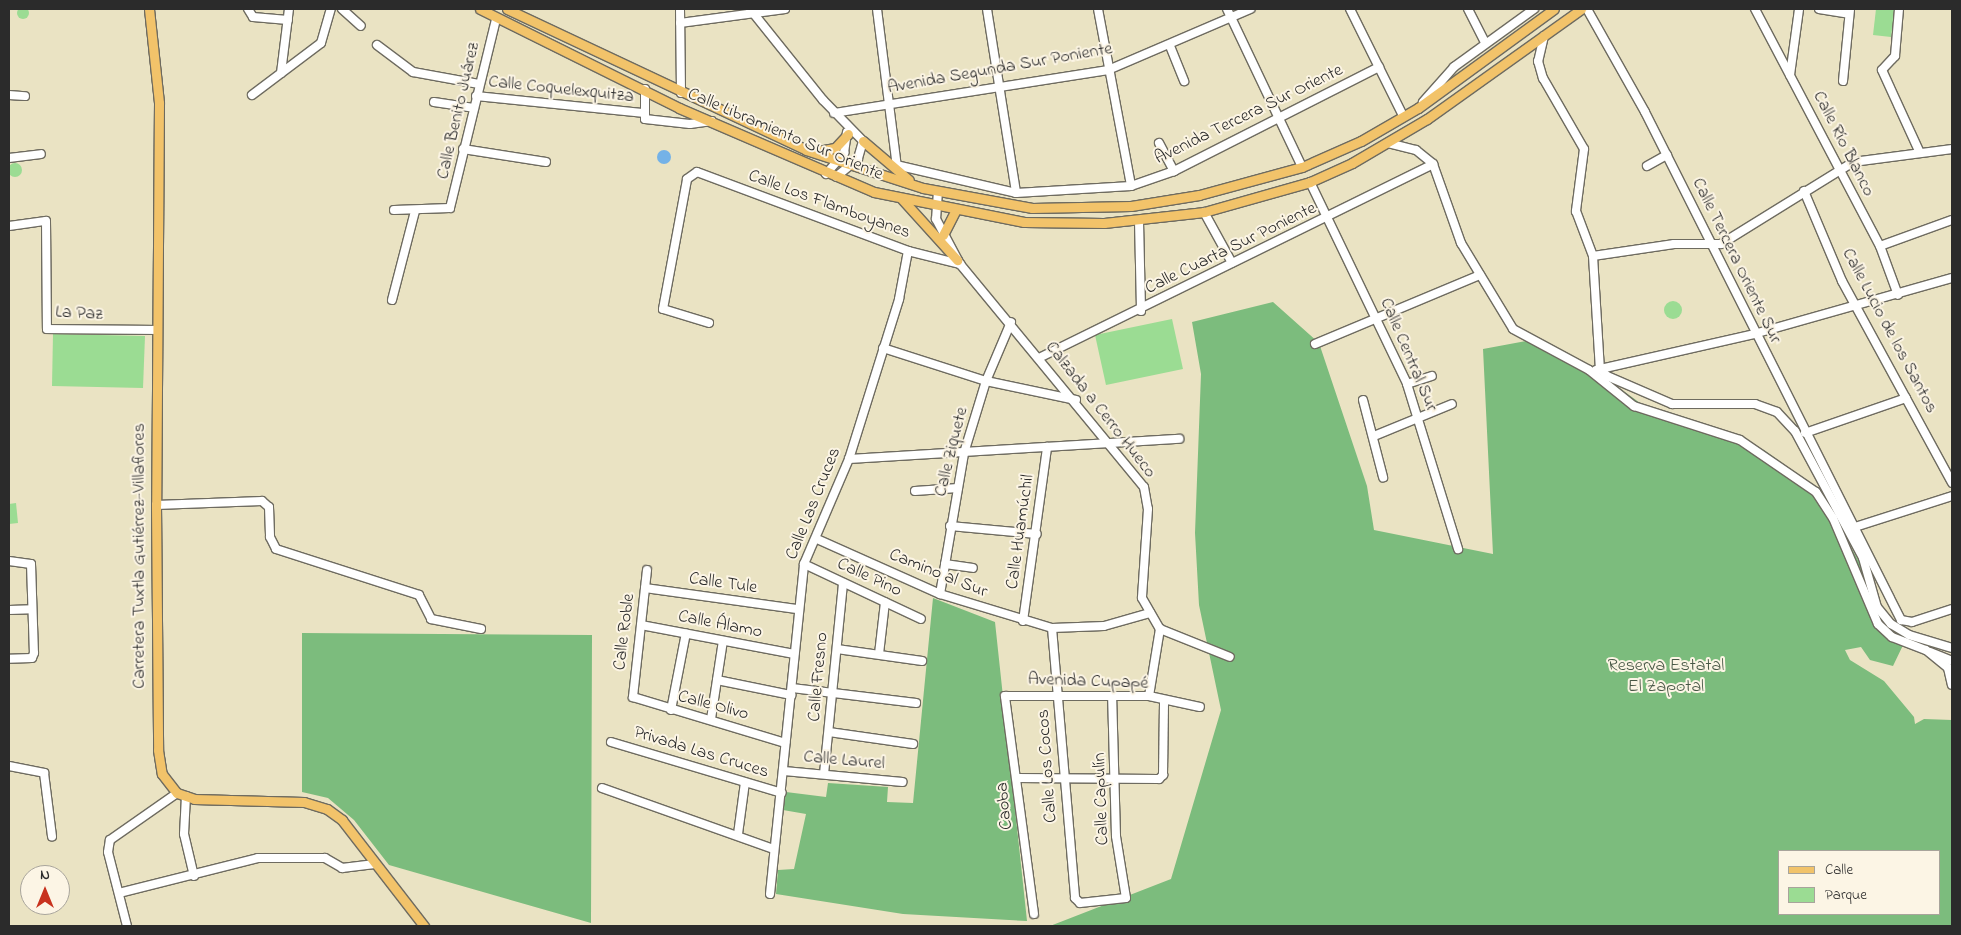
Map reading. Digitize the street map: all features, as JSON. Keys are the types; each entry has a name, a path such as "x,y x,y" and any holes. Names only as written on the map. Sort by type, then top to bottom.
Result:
{"main road":[{"name":"Carretera Tuxtla Gutiérrez-Villaflores","path":"149,9 159,103 156,330 158,750 162,774 182,795"},
{"name":"Calle Libramiento Sur Oriente","path":"480,9 496,20 826,174 936,207 1024,222 1139,221 1204,212 1310,182 1388,143 1582,9"},
{"name":"Calle Libramiento Sur Oriente","path":"508,9 681,93 806,150 922,188 1032,208 1131,206 1208,193 1302,167 1418,108 1554,9"},
{"path":"806,150 835,148 847,130"},
{"path":"863,141 922,188"},
{"path":"901,198 958,262"},
{"path":"943,235 955,211"},
{"path":"182,795 316,804 342,820 424,926"}],"street":[{"path":"281,73 289,9"},
{"path":"252,94 321,43 331,9"},
{"path":"342,9 361,26"},
{"path":"680,9 681,93"},
{"path":"680,23 753,11 785,9"},
{"path":"876,9 897,169"},
{"path":"987,9 1001,88 1016,193"},
{"path":"1098,9 1131,186"},
{"path":"1227,9 1281,118 1302,167"},
{"name":"Avenida Segunda Sur Poniente","path":"834,113 1108,70 1170,46 1250,9"},
{"path":"1350,9 1403,116"},
{"path":"1468,9 1485,43"},
{"path":"1418,108 1454,67 1534,9"},
{"name":"Calle Tercera Oriente Sur","path":"1587,9 1667,155 1711,242 1754,334 1855,527 1901,620 1907,622 1952,608"},
{"name":"Calle Río Blanco","path":"1755,9 1880,246 1898,295"},
{"path":"1790,75 1799,9"},
{"path":"1818,9 1850,12 1842,81"},
{"path":"1899,9 1895,56 1883,74 1920,153"},
{"path":"753,11 847,130 863,141 852,165 836,177"},
{"path":"249,12 288,20"},
{"name":"Calle Benito Juárez","path":"415,211 450,208 496,20"},
{"path":"1544,36 1538,54 1543,78 1584,149 1576,211 1593,256 1600,369"},
{"path":"377,45 413,72 479,84"},
{"path":"1170,46 1184,81"},
{"name":"Avenida Tercera Sur Oriente","path":"897,169 1016,193 1131,186 1174,170 1281,118 1379,67"},
{"path":"642,113 645,90"},
{"path":"9,95 25,96"},
{"name":"Calle Coquelexquitza","path":"476,96 642,113 645,119 656,121 712,121"},
{"path":"434,102 474,108"},
{"path":"826,174 839,160 847,146 847,130"},
{"path":"1388,143 1416,150 1433,164 1462,243 1480,275 1520,334 1589,370 1634,406 1740,440 1767,455 1816,492 1833,518 1878,624 1892,637 1952,661"},
{"path":"1159,144 1174,170"},
{"path":"463,149 546,162"},
{"path":"1593,256 1711,242 1728,242 1839,168 1853,162 1952,149"},
{"path":"9,158 41,154"},
{"path":"1647,166 1667,155"},
{"name":"Calle Cuarta Sur Poniente","path":"1041,357 1141,311 1232,263 1328,218 1433,164"},
{"name":"Calle Los Flamboyanes","path":"709,323 664,312 690,174 697,172 908,251 958,262"},
{"name":"Calle Central Sur","path":"1310,182 1376,315 1407,384 1458,548"},
{"name":"Calzada a Cerro Hueco","path":"938,191 936,207 943,235 958,262 1041,357 1144,487 1148,509 1142,598 1160,629"},
{"name":"Calle Lucio de los Santos","path":"1804,191 1856,305 1952,483"},
{"path":"392,300 415,211 394,210"},
{"path":"1204,212 1232,263"},
{"path":"1880,246 1952,220"},
{"name":"La Paz","path":"9,226 46,221 47,329 156,330"},
{"path":"1139,221 1141,311"},
{"name":"Calle Las Cruces","path":"770,894 773,849 782,793 797,609 804,564 849,459 883,348 908,251"},
{"path":"1315,344 1376,315 1480,275"},
{"path":"1589,370 1754,334 1898,295 1952,278"},
{"name":"Calle Ziquete","path":"940,594 950,526 964,453 986,381 1011,322"},
{"path":"883,348 986,381 1076,400"},
{"path":"1600,369 1672,404 1755,404 1777,412 1795,431 1863,558 1877,607 1891,624 1910,635 1952,648"},
{"path":"1407,384 1432,376"},
{"path":"1805,433 1906,398"},
{"path":"1362,400 1374,436 1383,477"},
{"path":"1374,436 1418,415 1452,404"},
{"path":"849,459 1179,439"},
{"name":"Calle Huamúchil","path":"1023,622 1037,534 1047,447"},
{"path":"916,491 958,488"},
{"path":"1855,527 1952,496"},
{"path":"156,505 262,501 268,507 270,537 276,549 419,594 431,619 481,629"},
{"path":"950,526 1037,534"},
{"name":"Camino al Sur","path":"816,539 940,594 1023,622 1052,628 1104,626 1150,613"},
{"path":"9,561 30,562 34,656 9,659"},
{"name":"Calle Pino","path":"804,564 921,619"},
{"path":"944,564 973,568"},
{"name":"Calle Roble","path":"633,697 647,570"},
{"name":"Calle Fresno","path":"824,774 843,583"},
{"name":"Calle Tule","path":"645,588 797,609"},
{"path":"879,654 885,602"},
{"path":"9,610 32,609"},
{"name":"Calle Álamo","path":"641,625 794,654"},
{"name":"Calle Los Cocos","path":"1052,628 1064,778 1078,902 1125,901"},
{"path":"1149,696 1160,629 1230,657"},
{"path":"670,710 686,633"},
{"path":"711,719 723,641"},
{"path":"837,649 922,661"},
{"path":"1926,650 1948,668 1952,684"},
{"path":"717,680 791,692 833,693 916,702"},
{"name":"Avenida Cupapé","path":"1005,696 1058,694 1149,696 1164,702 1200,707"},
{"name":"Caoba","path":"1005,696 1034,914"},
{"name":"Calle Capulín","path":"1112,696 1117,779 1116,836 1125,901"},
{"name":"Calle Olivo","path":"633,697 670,710 711,719 785,742"},
{"path":"1017,778 1117,779 1162,776 1164,702"},
{"path":"829,732 913,744"},
{"name":"Privada Las Cruces","path":"611,742 782,793"},
{"path":"9,766 44,773 52,836"},
{"name":"Calle Laurel","path":"784,771 902,782"},
{"path":"738,834 744,782"},
{"path":"602,788 738,834 773,849"},
{"path":"127,926 108,852 110,840 182,795 184,834 194,876"},
{"path":"119,893 194,876 258,858 325,858 342,868 376,864"}],"green space":[{"path":"21,7 25,7 29,13 25,19 21,19 17,15 17,11"},
{"path":"1876,9 1895,9 1891,37 1873,35"},
{"path":"15,163 20,165 22,170 20,175 15,177 10,175 8,170 10,165"},
{"path":"1673,301 1679,304 1682,310 1679,316 1673,319 1667,316 1664,310 1667,304"},
{"name":"Reserva Estatal El Zapotal","path":"1273,302 1319,343 1367,486 1374,530 1493,554 1483,349 1536,339 1593,369 1647,408 1764,450 1821,491 1865,573 1871,599 1905,641 1893,666 1870,660 1861,647 1845,650 1850,660 1884,681 1914,717 1915,724 1924,719 1952,720 1952,926 1050,926 1171,879 1221,710 1199,605 1195,533 1201,374 1192,322"},
{"path":"1172,319 1183,369 1106,385 1095,335"},
{"path":"53,334 145,336 143,388 52,386"},
{"path":"16,503 18,523 9,524 9,504"},
{"path":"933,598 995,622 1027,921 903,914 776,894 778,870 794,869 806,814 783,810 786,792 826,797 828,783 888,787 887,802 913,803"},
{"path":"302,633 592,635 591,923 389,865 354,820 328,798 302,792"}],"water":[{"path":"664,150 669,152 671,157 669,162 664,164 659,162 657,157 659,152"}]}
